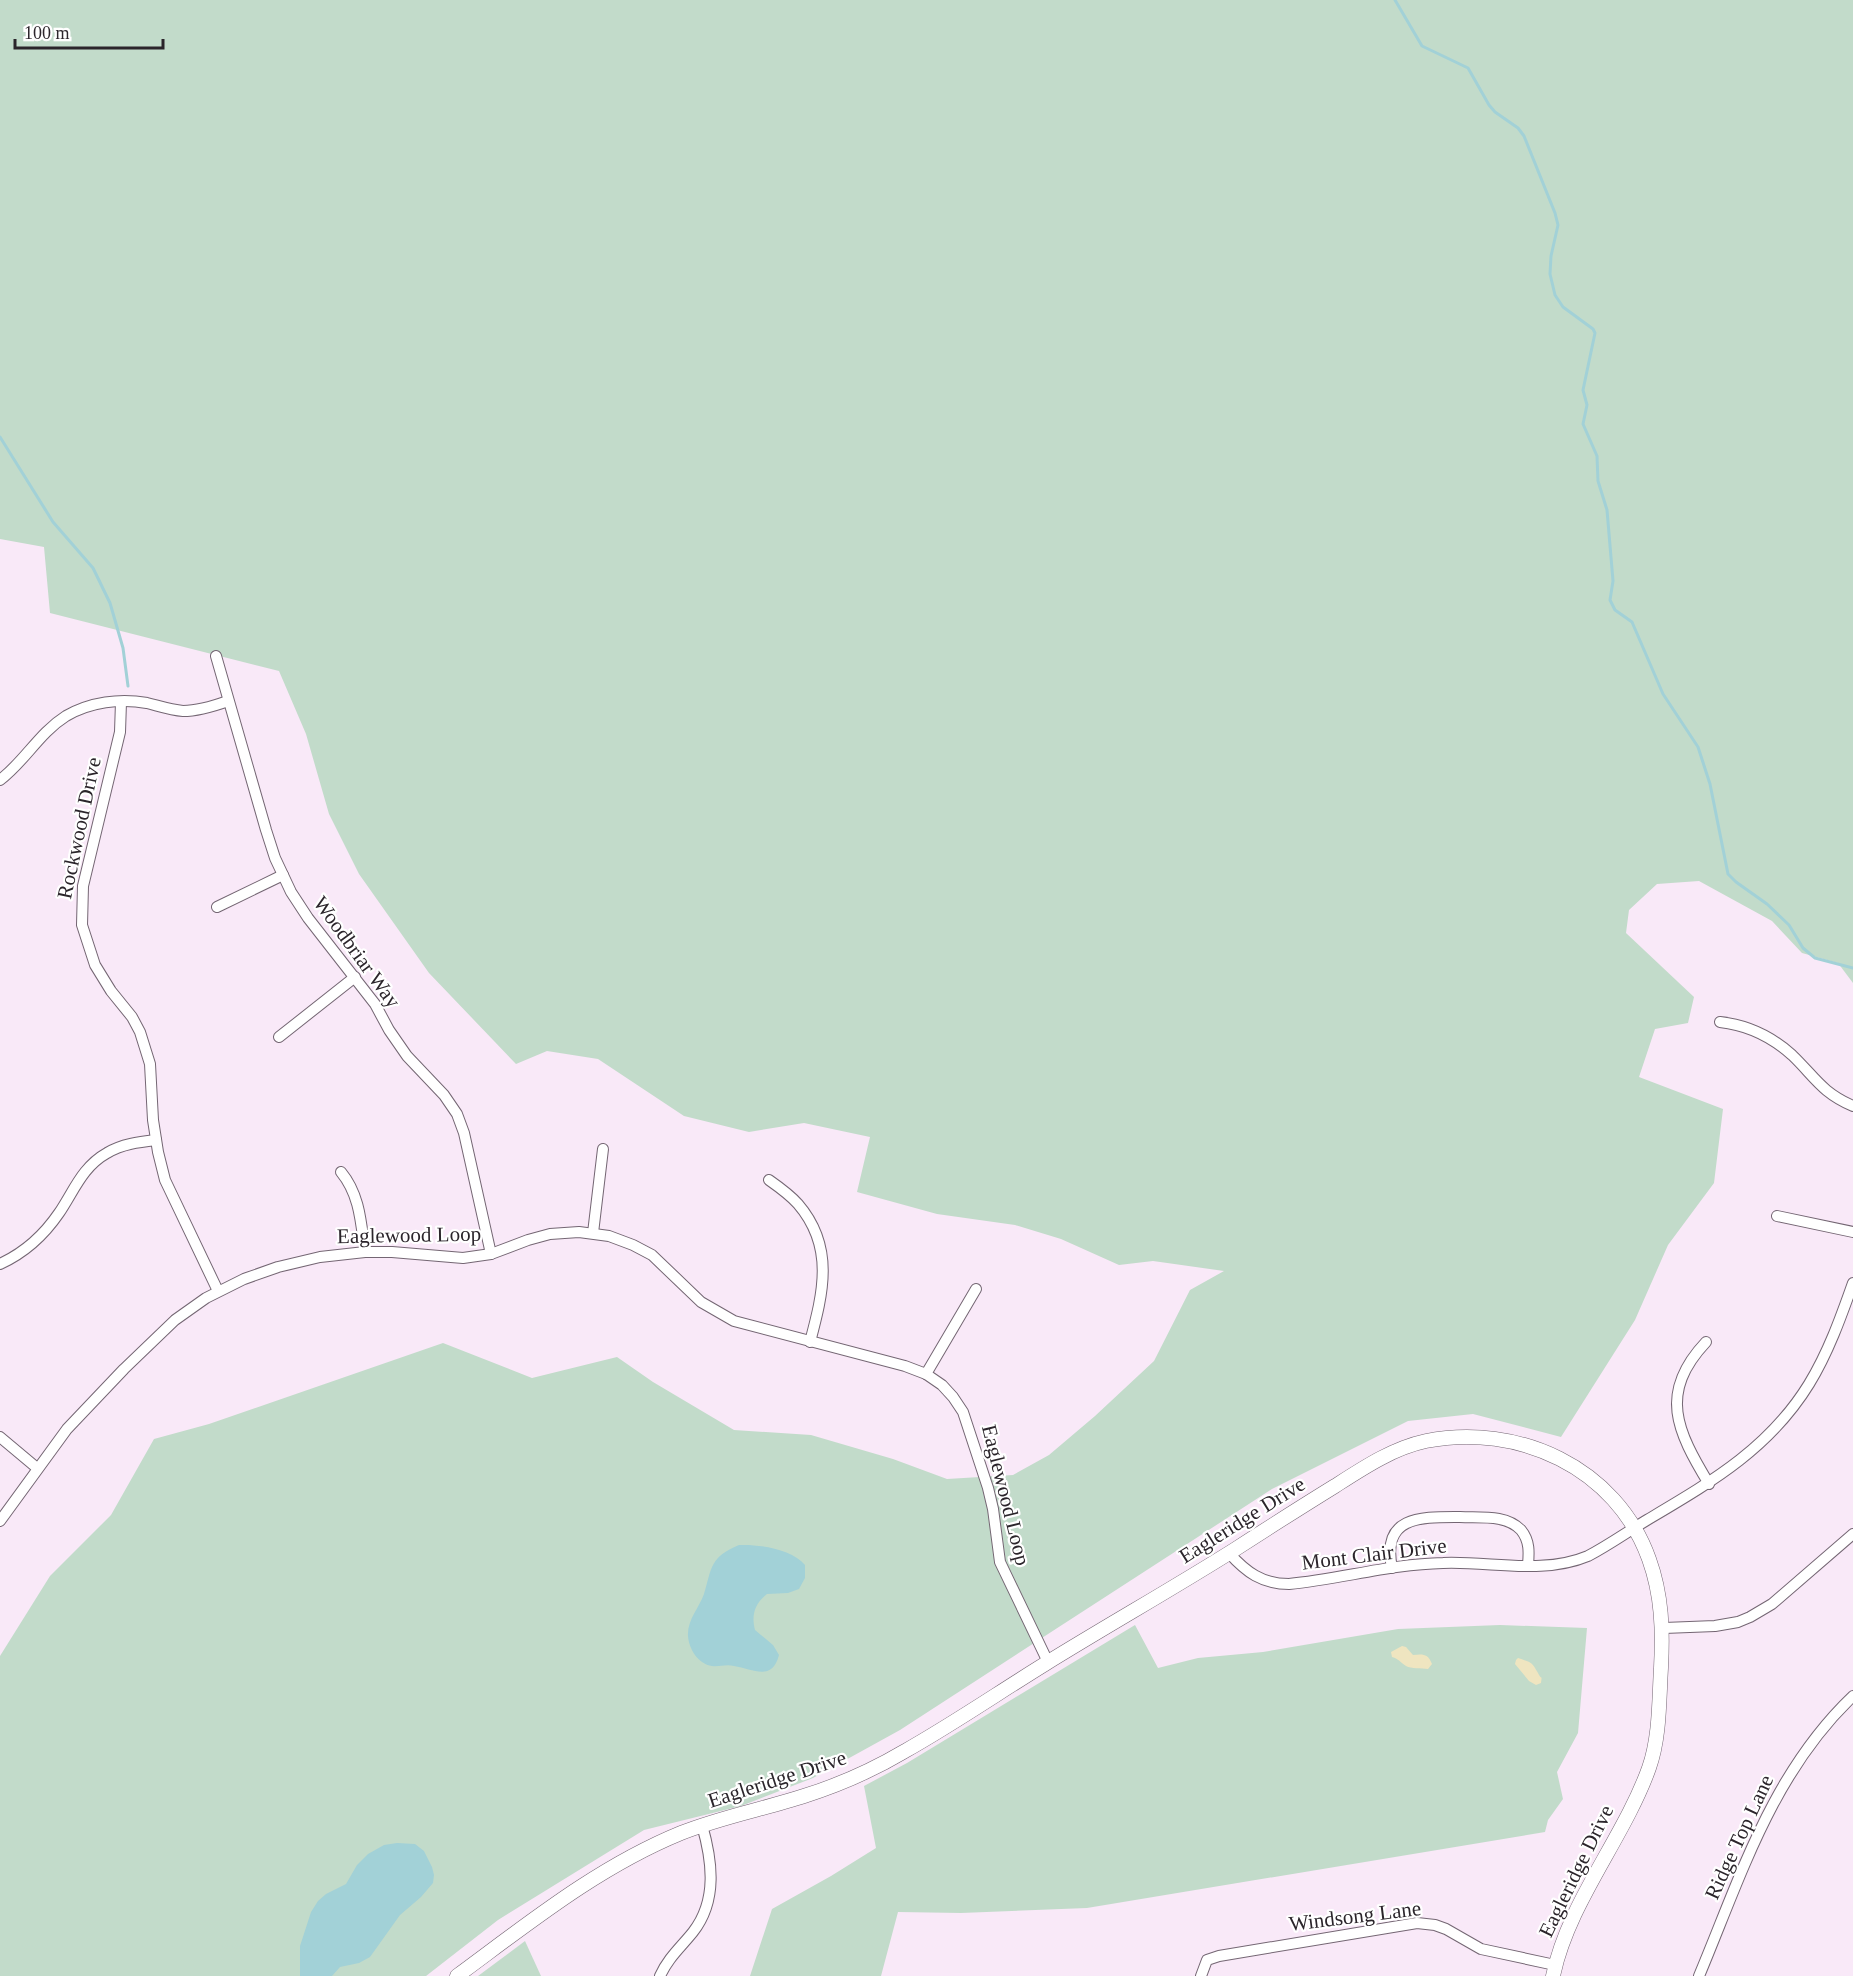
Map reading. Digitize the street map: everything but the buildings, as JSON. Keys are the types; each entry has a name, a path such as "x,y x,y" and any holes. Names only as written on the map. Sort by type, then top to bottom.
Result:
{"main road":[{"name":"Eagleridge Drive","path":"457,1976 546,1910 633,1855 702,1825 837,1785 875,1767 905,1751 1368,1465 1423,1442 1454,1437 1480,1437 1518,1442 1560,1459 1582,1472 1608,1494 1634,1528 1648,1556 1656,1580 1664,1628 1653,1756 1624,1821 1567,1930 1554,1970"}],"street":[{"name":"Woodbriar Way","path":"216,656 266,830 283,875 299,904 375,1004 407,1056 438,1088 457,1114 464,1133 491,1254"},
{"path":"0,780 19,764 45,732 64,718 90,706 121,702 143,703 181,711 204,708 228,701"},
{"name":"Rockwood Drive","path":"121,702 120,732 83,886 82,925 95,965 111,991 132,1017 146,1047 151,1076 151,1106 161,1164 172,1196 218,1291"},
{"path":"217,906 283,875"},
{"path":"279,1037 355,977"},
{"path":"1720,1022 1745,1026 1773,1042 1792,1056 1826,1090 1853,1106"},
{"path":"0,1264 25,1250 43,1234 91,1164 116,1148 156,1140"},
{"path":"593,1233 603,1149"},
{"path":"341,1172 348,1180 356,1198 365,1252"},
{"path":"769,1180 798,1203 811,1224 820,1247 824,1281 810,1342"},
{"path":"1777,1216 1853,1232"},
{"name":"Eaglewood Loop","path":"0,1521 37,1468 85,1409 186,1311 218,1291 261,1272 293,1262 334,1255 399,1252 450,1258 475,1257 491,1254 550,1234 593,1233 623,1240 652,1255 701,1302 724,1317 746,1325 895,1363 926,1374 953,1397 967,1421 993,1509 1000,1562 1048,1662"},
{"name":"Mont Clair Drive","path":"1228,1553 1258,1578 1281,1584 1298,1584 1392,1568 1444,1563 1556,1565 1577,1561 1599,1550 1729,1470 1778,1426 1800,1398 1829,1346 1853,1283"},
{"path":"926,1374 976,1289"},
{"path":"1706,1342 1694,1354 1684,1374 1680,1385 1677,1411 1683,1438 1708,1484"},
{"path":"0,1437 37,1468"},
{"path":"1392,1568 1390,1549 1397,1531 1414,1519 1429,1517 1494,1518 1512,1523 1527,1539 1528,1565"},
{"path":"1664,1628 1727,1624 1761,1612 1853,1534"},
{"name":"Ridge Top Lane","path":"1699,1976 1752,1845 1775,1797 1809,1746 1853,1696"},
{"path":"660,1976 674,1952 694,1931 708,1899 711,1865 702,1825"},
{"name":"Windsong Lane","path":"1201,1976 1207,1960 1219,1956 1417,1923 1441,1927 1481,1948 1554,1970"}],"green space":[{"path":"0,0 1853,0 1853,983 1838,963 1802,953 1772,921 1699,881 1657,884 1629,910 1626,933 1694,997 1688,1023 1655,1029 1639,1077 1723,1109 1714,1183 1668,1245 1635,1320 1561,1437 1473,1414 1408,1421 1272,1489 900,1730 813,1778 741,1806 644,1830 498,1920 426,1976 0,1976 0,1656 50,1576 111,1515 154,1439 209,1424 443,1343 532,1378 617,1357 653,1382 734,1430 811,1435 893,1459 947,1479 1013,1475 1049,1455 1154,1361 1190,1290 1224,1271 1153,1261 1119,1265 1061,1239 1015,1225 937,1214 857,1192 870,1137 804,1123 749,1132 684,1116 598,1059 547,1051 516,1064 429,973 359,874 329,814 306,734 279,671 50,613 44,547 0,539"},
{"path":"1135,1625 1158,1668 1198,1658 1263,1652 1398,1629 1500,1625 1587,1628 1578,1733 1557,1772 1563,1799 1548,1820 1545,1832 1087,1908 961,1913 898,1912 881,1976 750,1976 772,1909 876,1848 864,1786 907,1763"},
{"path":"525,1941 541,1976 478,1976"}],"sand":[{"path":"1402,1646 1413,1655 1427,1656 1432,1664 1428,1669 1406,1666 1392,1657 1391,1652"},
{"path":"1518,1658 1532,1664 1541,1678 1541,1683 1536,1685 1529,1681 1515,1664"}],"water":[{"path":"739,1545 756,1545 784,1551 805,1565 805,1578 799,1589 788,1593 767,1594 755,1610 755,1630 773,1645 779,1655 772,1669 767,1671 755,1671 731,1665 707,1665 692,1651 689,1641 689,1625 704,1594 714,1564 722,1554"},
{"path":"415,1844 424,1851 432,1867 433,1883 400,1915 370,1957 359,1963 340,1967 332,1976 300,1976 300,1946 311,1912 318,1901 326,1894 346,1884 357,1865 368,1854 384,1845"}],"waterway":[{"path":"1395,0 1422,46 1468,68 1489,105 1518,128 1524,136 1555,213 1558,225 1551,256 1550,274 1555,295 1563,307 1593,329 1595,333 1583,390 1587,405 1583,424 1597,456 1598,481 1607,510 1613,581 1610,600 1615,610 1632,622 1663,694 1698,747 1710,784 1728,874 1767,904 1789,925 1803,948 1815,958 1853,968"},
{"path":"0,437 53,522 93,568 110,603 123,648 128,686"}]}
